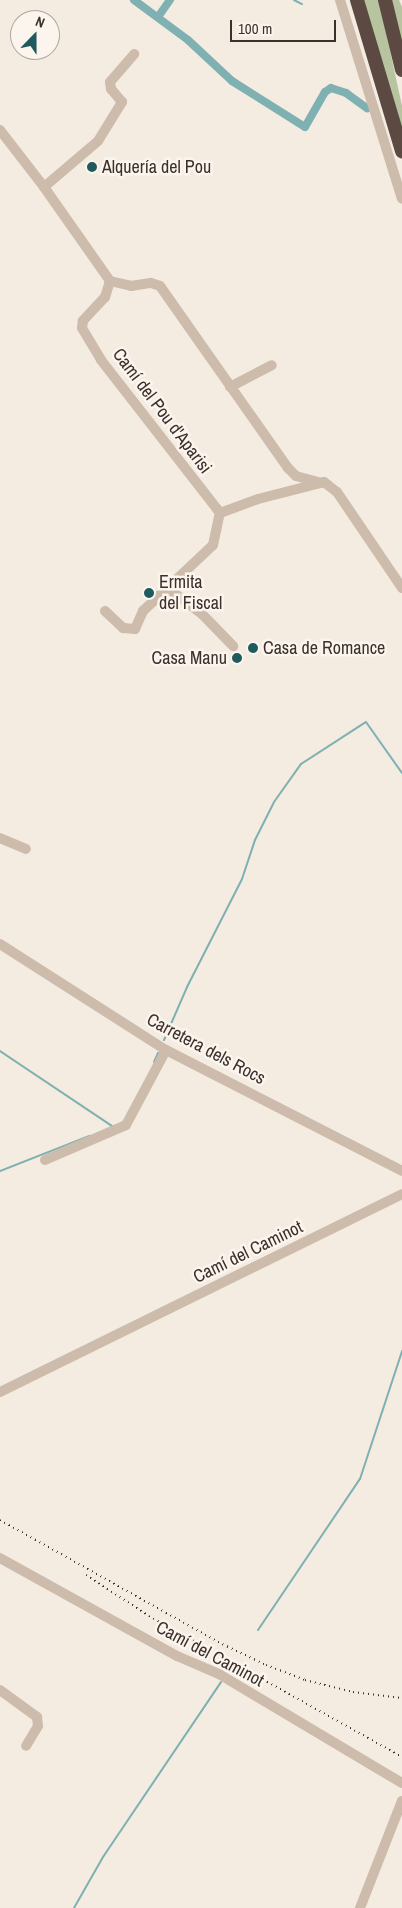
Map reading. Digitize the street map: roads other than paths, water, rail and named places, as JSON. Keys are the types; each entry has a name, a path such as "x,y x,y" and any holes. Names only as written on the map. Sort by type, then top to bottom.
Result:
{"highway":[{"path":"358,0 402,151"},
{"path":"385,0 402,70"}],"street":[{"path":"340,0 402,200"},
{"path":"44,186 98,141 122,102 111,89 110,82 134,54"},
{"path":"0,130 44,186 110,281 160,286 288,468 296,476 324,482 337,492 402,588"},
{"name":"Camí del Pou d'Aparisi","path":"110,281 105,297 83,321 82,328 113,376 220,513"},
{"path":"230,387 272,365"},
{"path":"105,611 123,628 135,629 143,611 169,589 213,546 220,513 258,499 324,482"},
{"path":"169,589 202,614 233,646"},
{"path":"0,838 26,849"},
{"name":"Carretera dels Rocs","path":"0,944 166,1050 402,1171"},
{"path":"46,1160 126,1125 166,1050"},
{"name":"Camí del Caminot","path":"0,1392 402,1194"},
{"name":"Camí del Caminot","path":"0,1558 177,1656 219,1674 402,1783"},
{"path":"0,1690 37,1717 38,1726 26,1746"},
{"path":"360,1908 402,1801"}],"waterway":[{"path":"134,0 188,40 232,81 305,127 325,92 331,88 346,93 367,108"},
{"path":"158,17 170,0"},
{"path":"294,0 302,4"},
{"path":"164,1040 187,987 242,879 255,840 274,802 301,764 366,722 402,773"},
{"path":"0,1051 112,1126"},
{"path":"154,1062 158,1053"},
{"path":"0,1171 89,1136"},
{"path":"258,1630 360,1479 402,1351"},
{"path":"74,1908 103,1857 221,1682"}],"railway":[{"path":"0,1520 218,1642 266,1665 305,1680 353,1692 402,1698"},
{"path":"86,1575 149,1616 402,1757"}],"place":[{"name":"Alquería del Pou","path":"92,167"},
{"name":"Ermita del Fiscal","path":"149,593"},
{"name":"Casa de Romance","path":"253,648"},
{"name":"Casa Manu","path":"237,658"}]}
